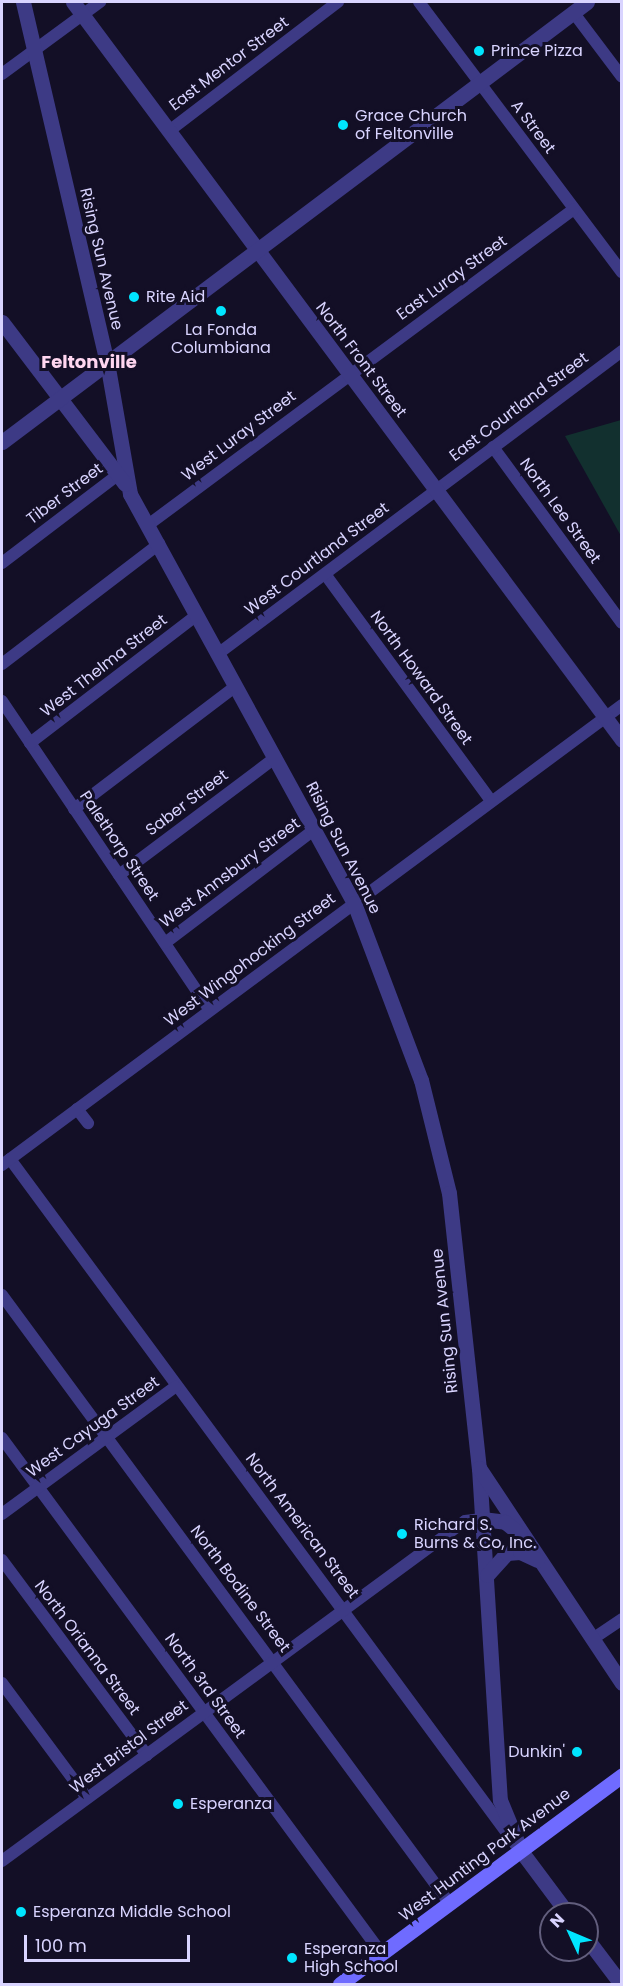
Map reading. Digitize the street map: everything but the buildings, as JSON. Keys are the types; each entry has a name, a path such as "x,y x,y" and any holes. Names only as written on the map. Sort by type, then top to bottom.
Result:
{"main road":[{"name":"West Hunting Park Avenue","path":"340,1984 621,1776"}],"street":[{"name":"Rising Sun Avenue","path":"23,2 107,363 130,494 354,903 421,1080 449,1192 480,1468 500,1800 521,1851"},
{"name":"North Front Street","path":"73,2 621,740"},
{"path":"3,68 35,50 100,2"},
{"name":"East Mentor Street","path":"169,131 338,2"},
{"name":"A Street","path":"419,2 621,273"},
{"path":"2,442 587,2"},
{"path":"573,12 621,77"},
{"name":"East Luray Street","path":"349,374 574,209"},
{"path":"2,322 119,474 130,494"},
{"name":"East Courtland Street","path":"436,490 621,351"},
{"name":"West Luray Street","path":"148,525 349,374"},
{"name":"North Lee Street","path":"494,447 621,623"},
{"name":"Tiber Street","path":"2,563 119,474"},
{"name":"West Courtland Street","path":"219,653 436,490"},
{"path":"2,664 159,544"},
{"name":"North Howard Street","path":"325,574 491,801"},
{"name":"West Thelma Street","path":"30,743 197,615"},
{"path":"74,809 236,686"},
{"name":"Palethorp Street","path":"2,701 210,1010"},
{"name":"West Wingohocking Street","path":"6,1161 621,705"},
{"name":"Saber Street","path":"119,875 276,757"},
{"name":"West Annsbury Street","path":"165,943 315,829"},
{"path":"77,1109 88,1123"},
{"name":"North American Street","path":"6,1161 559,1902"},
{"name":"North Bodine Street","path":"2,1295 450,1904"},
{"name":"West Cayuga Street","path":"2,1514 175,1387"},
{"name":"North 3rd Street","path":"2,1438 382,1954"},
{"path":"480,1468 510,1509 525,1540 594,1638 621,1683"},
{"path":"482,1519 505,1522 525,1540"},
{"name":"West Bristol Street","path":"2,1861 465,1521 482,1519"},
{"path":"486,1575 507,1552 520,1552 540,1562"},
{"name":"North Orianna Street","path":"2,1560 147,1755"},
{"path":"594,1638 621,1619"},
{"path":"2,1683 87,1798"},
{"path":"599,1955 621,1984"}],"green space":[{"path":"622,420 621,536 565,436"}],"place":[{"name":"Prince Pizza","path":"479,51"},
{"name":"Grace Church of Feltonville","path":"343,125"},
{"name":"Rite Aid","path":"134,297"},
{"name":"La Fonda Columbiana","path":"221,311"},
{"name":"Richard S. Burns & Co, Inc.","path":"402,1534"},
{"name":"Dunkin'","path":"577,1752"},
{"name":"Esperanza","path":"178,1804"},
{"name":"Esperanza Middle School","path":"21,1912"},
{"name":"Esperanza High School","path":"292,1958"}],"district":[{"name":"Feltonville","path":"89,362"}]}
